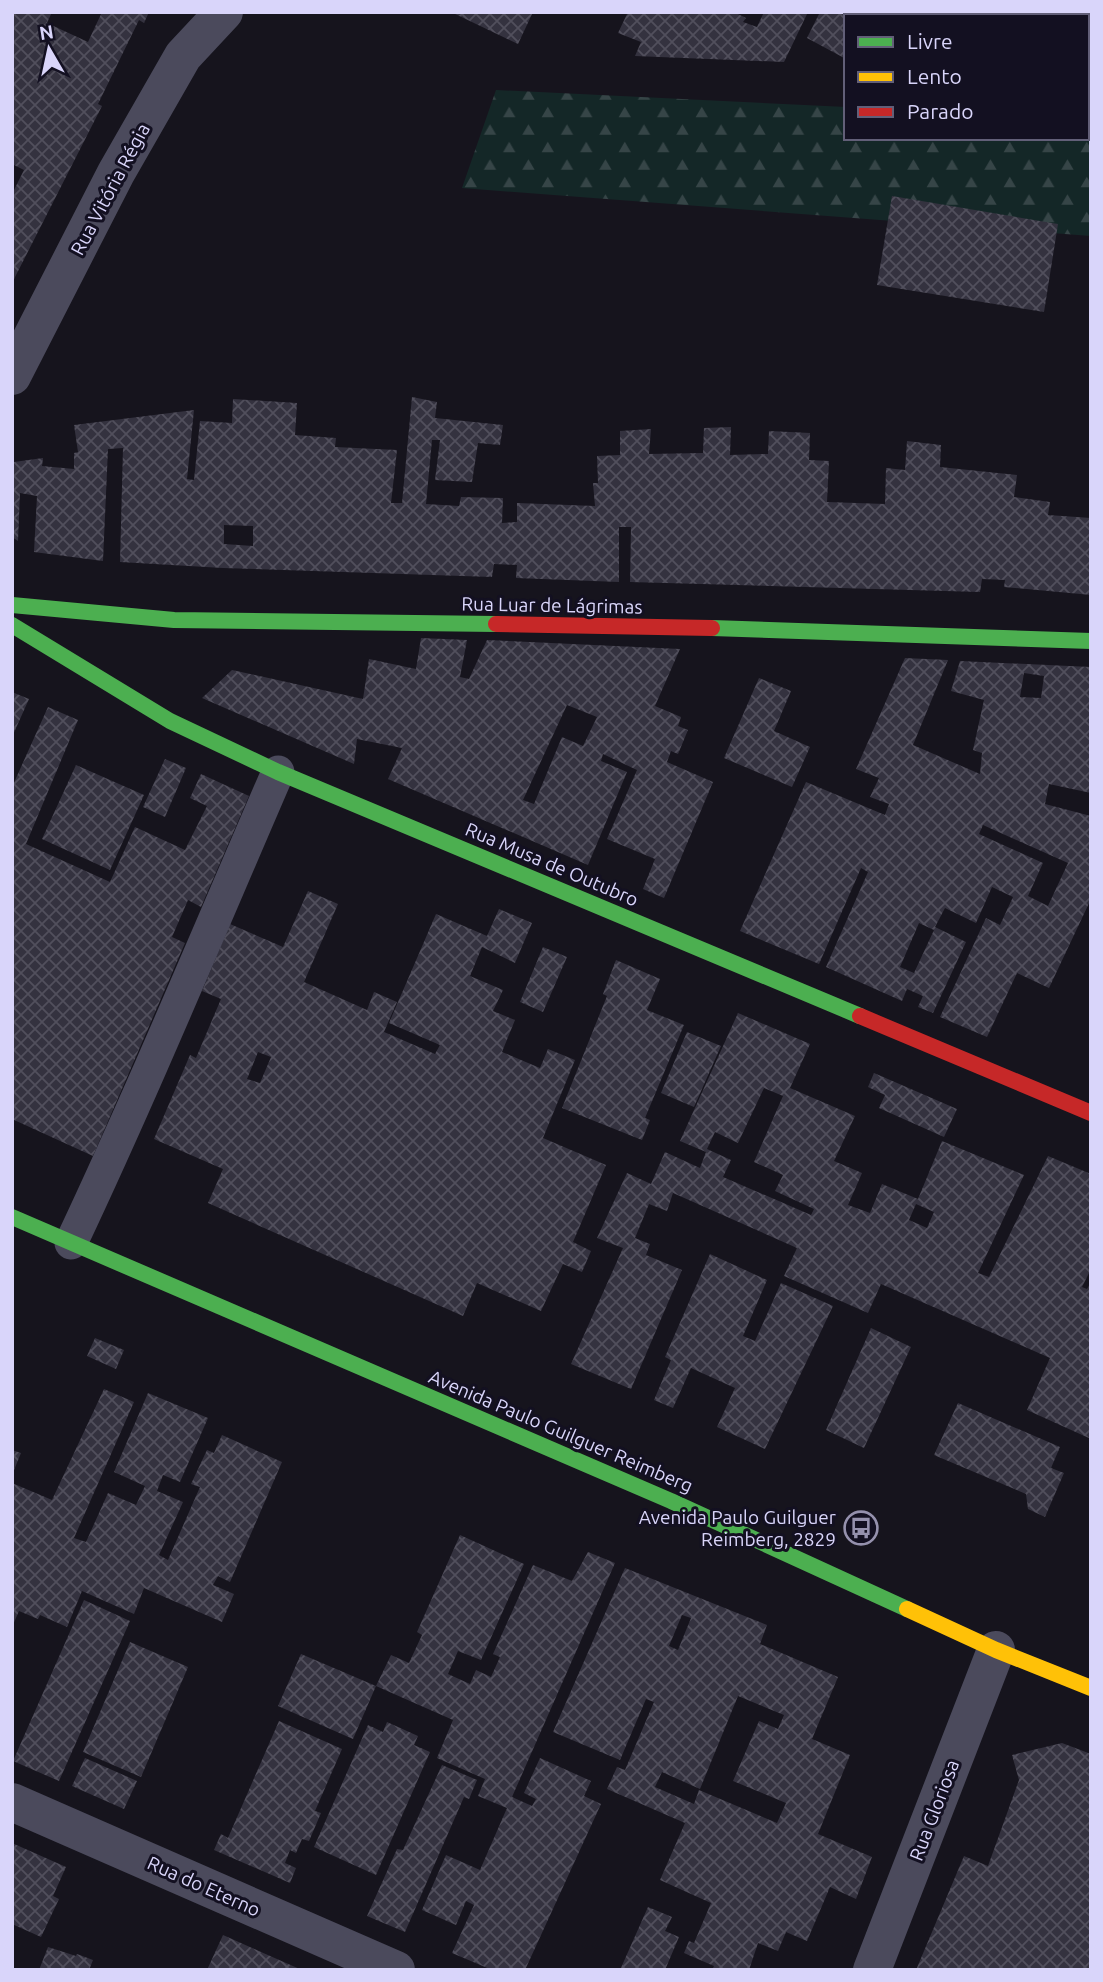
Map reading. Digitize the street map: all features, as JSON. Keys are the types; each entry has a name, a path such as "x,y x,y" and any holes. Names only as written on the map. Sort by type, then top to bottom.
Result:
{"street":[{"name":"Rua Vitória Régia","path":"12,376 116,173 183,56 224,12"},
{"name":"Rua Luar de Lágrimas","path":"12,605 174,620 747,628 1091,641"},
{"name":"Rua Musa de Outubro","path":"12,625 170,721 278,772 1091,1113"},
{"name":"Avenida Paulo Guilguer Reimberg","path":"12,1217 671,1501 996,1650 1091,1688"},
{"name":"Rua Gloriosa","path":"872,1970 996,1650"},
{"name":"Rua do Eterno","path":"12,1802 396,1970"}],"lane":[{"path":"71,1244 128,1123 278,772"}],"green space":[{"path":"496,90 844,107 844,140 1089,140 1091,119 1091,236 462,188"}],"building":[{"path":"12,12 52,12 47,23 88,42 102,12 149,12 144,23 139,20 98,104 102,106 12,283 12,194 24,170 12,164"},
{"path":"451,12 533,12 518,44"},
{"path":"628,12 734,12 746,18 743,22 757,27 764,12 808,12 784,62 635,56 641,42 618,33"},
{"path":"820,12 870,12 844,14 844,58 807,38"},
{"path":"881,12 991,12 990,14 880,14"},
{"path":"998,12 1052,12 1051,14 997,14"},
{"path":"892,196 1058,224 1044,312 877,285"},
{"path":"412,397 437,402 435,418 503,425 500,445 478,443 472,482 435,480 440,440 432,440 426,504 459,506 461,497 503,498 502,523 517,522 517,503 595,506 593,483 598,483 597,456 620,455 620,431 651,429 649,454 703,453 704,428 731,427 730,455 768,454 769,431 810,433 809,460 829,461 827,502 885,504 886,468 905,470 907,441 941,445 940,467 1017,475 1014,497 1050,502 1048,515 1091,518 1091,595 1004,587 1005,580 982,579 980,592 630,582 631,527 619,527 619,582 516,578 517,565 494,564 492,577 120,562 123,448 108,449 103,561 34,552 37,496 20,493 18,541 12,537 14,462 43,458 42,466 74,469 74,453 78,452 74,425 194,410 187,479 194,480 200,421 232,423 233,399 297,403 295,435 336,438 335,447 397,450 391,503 402,503","holes":["224,525 253,526 253,546 224,544"]},
{"path":"421,638 467,640 460,677 469,679 487,640 680,649 655,706 681,717 678,726 688,730 678,754 671,751 667,762 713,782 664,898 643,889 655,859 607,839 637,770 603,754 601,761 627,772 588,865 388,779 402,748 357,739 354,764 202,698 232,670 363,699 369,659 416,669","holes":["567,705 597,717 583,746 562,737 534,804 523,800"]},
{"path":"905,658 948,660 913,745 980,774 982,753 973,750 984,700 951,691 960,661 1091,667 1091,793 1049,784 1045,804 1091,816 1091,899 1049,988 1017,973 987,1037 940,1017 986,918 1000,925 1013,897 992,887 976,923 945,908 935,927 966,942 933,1013 918,1007 923,996 907,989 902,1001 826,967 868,872 861,868 819,964 740,931 806,782 885,815 889,804 870,797 879,778 856,769","holes":["1024,673 1044,676 1041,698 1020,697","983,825 1068,863 1048,906 1028,896 1043,863 979,834","919,923 934,930 914,973 900,967"]},
{"path":"759,678 791,691 774,731 810,747 792,787 724,758"},
{"path":"12,692 29,699 12,737"},
{"path":"48,707 78,720 26,844 110,882 135,827 185,850 207,806 190,798 201,774 249,796 201,907 188,900 172,937 185,943 93,1156 12,1119 12,787"},
{"path":"165,759 186,768 165,817 143,807"},
{"path":"76,765 144,795 110,870 42,839"},
{"path":"308,891 338,904 304,982 367,1010 374,992 397,1002 384,1032 435,1054 440,1045 389,1023 436,914 487,936 499,909 532,923 515,963 482,947 470,976 503,990 493,1011 515,1020 502,1052 540,1068 548,1049 575,1060 543,1138 606,1165 573,1242 591,1251 582,1272 563,1264 541,1311 477,1283 463,1316 208,1203 223,1169 154,1139 190,1055 196,1058 221,999 202,991 230,924 283,947","holes":["258,1052 271,1057 260,1083 247,1079"]},
{"path":"543,947 567,957 543,1012 520,1002"},
{"path":"616,960 660,979 647,1010 684,1025 645,1118 650,1120 642,1140 562,1108 607,996 603,994"},
{"path":"738,1013 810,1044 790,1088 855,1116 834,1161 862,1173 848,1205 870,1213 882,1184 918,1199 942,1141 1024,1175 978,1273 989,1277 1048,1156 1091,1174 1091,1269 1082,1287 1087,1289 1091,1282 1091,1439 1027,1410 1050,1358 881,1284 868,1313 784,1276 797,1248 673,1193 667,1211 649,1204 635,1238 650,1244 646,1255 682,1270 631,1389 571,1364 623,1248 597,1238 627,1173 651,1184 665,1152 700,1168 706,1152 680,1141","holes":["764,1088 783,1096 754,1162 783,1175 775,1191 814,1209 811,1215 723,1177 731,1160 707,1149 715,1132 738,1143","916,1204 934,1212 927,1228 909,1220"]},
{"path":"687,1032 721,1046 694,1107 661,1093"},
{"path":"874,1073 957,1109 944,1137 879,1108 885,1095 868,1087"},
{"path":"710,1254 767,1280 743,1336 755,1341 781,1283 833,1306 765,1449 717,1427 735,1388 691,1368 673,1408 654,1400 671,1360 665,1357"},
{"path":"871,1328 911,1347 864,1448 826,1430"},
{"path":"95,1338 124,1350 116,1369 87,1356"},
{"path":"104,1389 134,1402 74,1538 86,1542 108,1493 136,1505 145,1486 114,1472 148,1393 208,1418 180,1482 163,1475 157,1491 183,1502 159,1555 168,1560 200,1487 191,1484 207,1450 214,1453 222,1435 282,1462 230,1582 218,1576 213,1585 234,1594 222,1622 144,1588 134,1614 82,1591 67,1627 40,1615 38,1619 19,1611 12,1627 12,1483 52,1500"},
{"path":"958,1403 1060,1447 1051,1468 1064,1473 1045,1517 1028,1509 1026,1494 934,1455"},
{"path":"12,1450 21,1453 12,1475"},
{"path":"460,1535 524,1564 481,1660 458,1651 448,1674 470,1684 476,1670 491,1677 500,1657 493,1654 533,1565 572,1581 588,1552 615,1563 512,1797 532,1806 536,1799 524,1793 540,1758 591,1781 584,1796 601,1804 525,1970 492,1970 452,1953 474,1905 466,1901 456,1925 422,1910 446,1855 480,1870 507,1808 478,1796 485,1779 437,1758 453,1720 376,1686 391,1655 409,1663 422,1635 417,1632"},
{"path":"625,1568 767,1625 760,1644 838,1677 812,1739 850,1755 818,1834 872,1857 856,1899 830,1887 807,1941 786,1932 778,1951 758,1943 749,1970 712,1970 714,1966 684,1953 689,1941 694,1943 711,1903 660,1880 685,1823 607,1789 617,1767 625,1770 654,1702 646,1699 620,1760 553,1732","holes":["682,1615 691,1618 678,1650 669,1646","738,1696 784,1715 778,1729 759,1721 733,1781 786,1803 777,1823 699,1790 694,1804 655,1787 662,1772 700,1789"]},
{"path":"84,1600 130,1621 59,1781 13,1761"},
{"path":"130,1642 188,1667 141,1777 83,1752"},
{"path":"301,1654 376,1686 353,1739 278,1706"},
{"path":"279,1721 342,1749 315,1811 321,1813 309,1841 302,1839 296,1853 290,1850 285,1863 296,1868 290,1883 214,1850 221,1834 228,1838"},
{"path":"387,1722 418,1736 414,1745 430,1752 376,1875 314,1847 368,1725 383,1732"},
{"path":"1062,1743 1091,1754 1091,1970 916,1970 964,1856 988,1866 1019,1780 1012,1755"},
{"path":"85,1758 137,1781 124,1809 72,1786"},
{"path":"442,1765 477,1780 469,1799 464,1797 405,1932 367,1916 397,1849 403,1850"},
{"path":"12,1843 66,1867 53,1896 59,1899 41,1937 12,1924"},
{"path":"648,1907 672,1917 665,1931 679,1937 665,1970 620,1970"},
{"path":"223,1935 261,1952 302,1970 207,1970"},
{"path":"48,1947 93,1960 89,1970 39,1970"}],"traffic: fast":[{"path":"12,605 174,620 496,624"},
{"path":"12,625 170,721 278,772 860,1016"},
{"path":"712,628 1091,641"},
{"path":"12,1217 671,1501 907,1609"}],"traffic: slow":[{"path":"907,1609 996,1650 1091,1688"}],"traffic: jam":[{"path":"496,624 712,628"},
{"path":"860,1016 1091,1113"}],"place":[{"name":"Avenida Paulo Guilguer Reimberg, 2829","path":"861,1528"}]}
